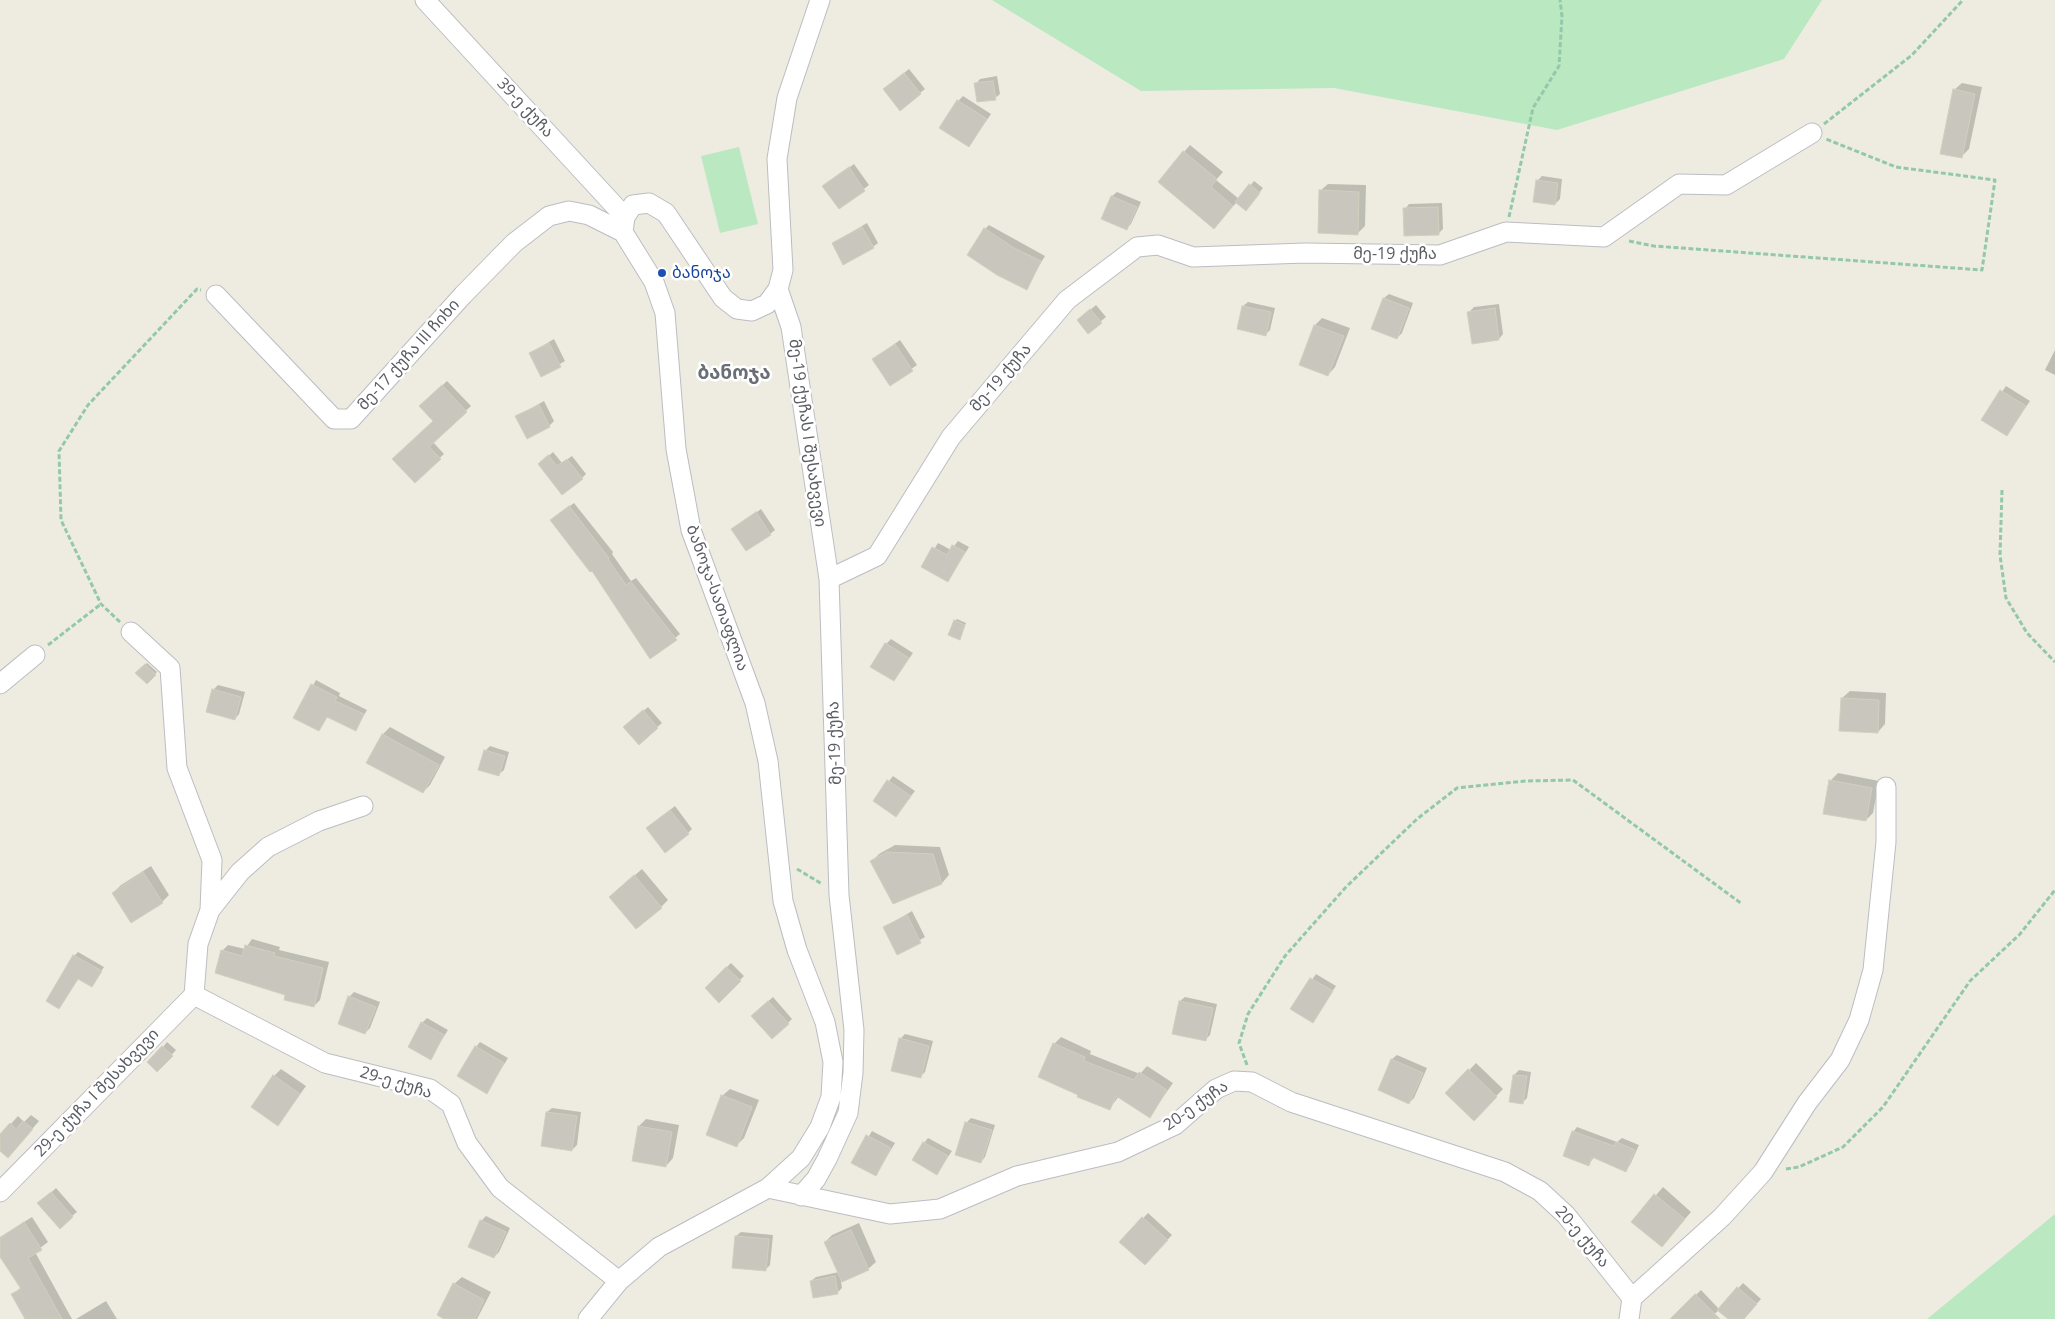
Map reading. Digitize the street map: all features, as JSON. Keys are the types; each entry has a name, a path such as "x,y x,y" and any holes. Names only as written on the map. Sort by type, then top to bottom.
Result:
{"street":[{"name":"39-ე ქუჩა","path":"426,0 624,224"},
{"path":"624,224 633,205 649,203 666,213 723,298 738,309 752,312 767,304 778,289 783,270 777,159 787,98 820,0"},
{"path":"1604,237 1679,184 1726,185 1812,134"},
{"name":"მე-17 ქუჩა III ჩიხი","path":"216,295 334,420 351,419 514,243 549,216 569,211 624,224"},
{"name":"ბანოჯა-სათაფლია","path":"588,1319 619,1281 660,1247 768,1188 801,1158 820,1127 831,1097 833,1062 825,1022 797,950 783,900 768,761 755,703 691,530 676,449 665,313 654,282 624,224"},
{"name":"მე-19 ქუჩა","path":"801,1196 816,1179 848,1113 853,1073 854,1030 840,895 828,579 877,556 950,436 1068,300 1137,248 1158,245 1193,258 1305,253 1440,255 1506,232 1604,237"},
{"name":"მე-19 ქუჩას I შესახვევი","path":"778,289 791,327 828,579"},
{"path":"131,632 170,668 177,768 212,860 210,910 198,944 194,995"},
{"path":"0,684 35,655"},
{"path":"1629,1319 1632,1298 1722,1217 1763,1172 1808,1103 1840,1060 1859,1020 1873,970 1886,842 1886,787"},
{"path":"210,910 240,872 268,847 319,821 363,806"},
{"name":"29-ე ქუჩა I შესახვევი","path":"0,1192 194,995"},
{"name":"29-ე ქუჩა","path":"194,995 325,1063 430,1089 451,1104 467,1144 500,1188 619,1281"},
{"name":"20-ე ქუჩა","path":"768,1188 890,1214 940,1209 1017,1176 1118,1152 1175,1125 1216,1089 1234,1081 1252,1082 1291,1102 1505,1172 1540,1191 1566,1215 1632,1298"}],"path":[{"path":"1506,232 1516,177 1533,108 1559,66 1562,16 1560,0"},
{"path":"1812,134 1912,55 1963,0"},
{"path":"1604,237 1654,246 1982,270 1995,180 1896,167 1812,134"},
{"path":"131,632 102,604 61,520 59,451 88,405 197,289 216,295"},
{"path":"2002,490 2000,555 2006,598 2027,633 2055,662"},
{"path":"35,655 102,604"},
{"path":"1252,1082 1239,1043 1248,1014 1285,956 1346,886 1417,819 1457,788 1526,781 1573,780 1742,904"},
{"path":"777,857 840,895"},
{"path":"1763,1172 1799,1167 1843,1147 1883,1107 1970,981 2020,934 2055,890"}],"green space":[{"path":"992,0 1822,0 1784,59 1557,130 1334,88 1141,91"},
{"path":"739,147 758,224 720,233 701,156"},
{"path":"2055,1214 2055,1319 1927,1319"}],"building":[{"path":"904,73 921,94 900,111 883,89"},
{"path":"993,81 996,100 977,102 974,83"},
{"path":"1953,89 1975,94 1962,158 1940,154"},
{"path":"957,100 987,119 969,147 939,128"},
{"path":"1183,151 1217,179 1211,187 1233,206 1214,229 1158,182"},
{"path":"849,167 865,191 839,209 822,186"},
{"path":"1536,180 1558,183 1555,205 1533,202"},
{"path":"1249,184 1260,193 1246,211 1235,202"},
{"path":"1319,190 1359,192 1358,235 1318,233"},
{"path":"1111,196 1137,207 1127,230 1101,219"},
{"path":"1438,207 1439,235 1404,236 1403,208"},
{"path":"862,227 874,248 843,265 832,243"},
{"path":"984,228 1014,248 1041,261 1027,290 997,275 967,255"},
{"path":"1383,298 1409,308 1397,339 1371,329"},
{"path":"1242,306 1271,312 1266,336 1237,329"},
{"path":"1495,308 1499,340 1472,344 1467,312"},
{"path":"1090,309 1102,323 1088,334 1077,320"},
{"path":"1314,325 1344,336 1328,376 1299,365"},
{"path":"549,343 561,367 541,377 529,353"},
{"path":"895,344 913,371 890,386 872,359"},
{"path":"442,385 467,412 429,447 441,459 415,483 392,459 433,421 419,406"},
{"path":"2000,390 2026,406 2007,436 1981,420"},
{"path":"539,405 550,427 527,439 515,416"},
{"path":"548,455 557,466 567,459 583,479 562,495 538,464"},
{"path":"569,506 609,558 626,585 631,582 677,640 650,659 592,571 590,572 550,520"},
{"path":"756,512 771,535 746,551 731,529"},
{"path":"952,545 965,552 948,582 921,567 932,547 947,555"},
{"path":"954,620 965,625 960,640 948,635"},
{"path":"885,643 909,658 894,681 870,667"},
{"path":"145,664 156,675 147,684 135,673"},
{"path":"311,684 337,697 335,701 364,714 356,731 327,717 319,731 293,718"},
{"path":"212,689 241,697 235,720 206,712"},
{"path":"1841,698 1879,700 1878,733 1839,731"},
{"path":"643,710 658,728 639,745 623,727"},
{"path":"382,734 439,765 423,793 366,763"},
{"path":"484,750 505,756 499,776 478,770"},
{"path":"887,780 911,796 896,817 873,801"},
{"path":"1829,780 1872,788 1866,821 1823,814"},
{"path":"670,810 689,834 665,853 646,828"},
{"path":"887,852 933,854 942,884 893,904 870,861"},
{"path":"143,872 163,903 131,923 112,893"},
{"path":"634,875 662,908 636,929 609,897"},
{"path":"907,915 921,943 897,955 883,927"},
{"path":"245,945 275,953 274,956 323,968 314,1007 284,1000 285,995 215,973 221,950 242,956"},
{"path":"73,955 102,971 92,987 78,979 59,1009 46,1001"},
{"path":"726,967 741,981 719,1003 705,988"},
{"path":"1310,978 1333,991 1313,1023 1290,1009"},
{"path":"348,996 376,1007 365,1034 338,1024"},
{"path":"768,1001 789,1024 772,1039 751,1016"},
{"path":"1179,1001 1213,1008 1206,1041 1172,1034"},
{"path":"421,1022 444,1035 431,1060 408,1047"},
{"path":"899,1038 929,1046 921,1078 891,1071"},
{"path":"1053,1043 1085,1057 1084,1061 1134,1080 1139,1072 1167,1090 1150,1118 1116,1096 1110,1110 1077,1097 1078,1095 1038,1077"},
{"path":"162,1046 173,1056 157,1072 147,1062"},
{"path":"475,1046 504,1063 487,1094 457,1076"},
{"path":"1391,1059 1423,1073 1409,1104 1378,1090"},
{"path":"1468,1069 1497,1097 1474,1121 1445,1093"},
{"path":"273,1075 300,1094 278,1126 251,1107"},
{"path":"1513,1075 1527,1076 1523,1104 1509,1102"},
{"path":"721,1095 752,1107 737,1147 706,1135"},
{"path":"546,1112 577,1116 572,1151 541,1146"},
{"path":"23,1121 33,1129 8,1158 0,1151 0,1134 10,1123 16,1129"},
{"path":"965,1122 992,1130 981,1163 955,1155"},
{"path":"638,1126 672,1132 666,1167 632,1161"},
{"path":"1572,1131 1614,1146 1616,1142 1635,1150 1626,1172 1592,1157 1589,1166 1563,1156"},
{"path":"866,1135 891,1148 876,1176 851,1163"},
{"path":"923,1142 948,1156 937,1175 912,1160"},
{"path":"51,1192 73,1217 60,1229 37,1203"},
{"path":"1654,1194 1685,1219 1662,1247 1631,1222"},
{"path":"1142,1217 1168,1240 1145,1265 1119,1242"},
{"path":"480,1220 506,1232 494,1258 468,1247"},
{"path":"24,1222 42,1250 28,1258 62,1319 25,1319 11,1294 21,1289 0,1257 0,1238"},
{"path":"851,1230 869,1270 842,1282 824,1242"},
{"path":"735,1236 769,1239 766,1271 732,1268"},
{"path":"835,1276 838,1294 813,1298 810,1281"},
{"path":"453,1283 484,1300 475,1319 444,1319 437,1315"},
{"path":"1737,1287 1757,1304 1744,1319 1728,1319 1717,1310"},
{"path":"1695,1294 1720,1319 1670,1319"}],"place":[{"name":"ბანოჯა","path":"662,273"}],"district":[{"name":"ბანოჯა","path":"734,374"}]}
